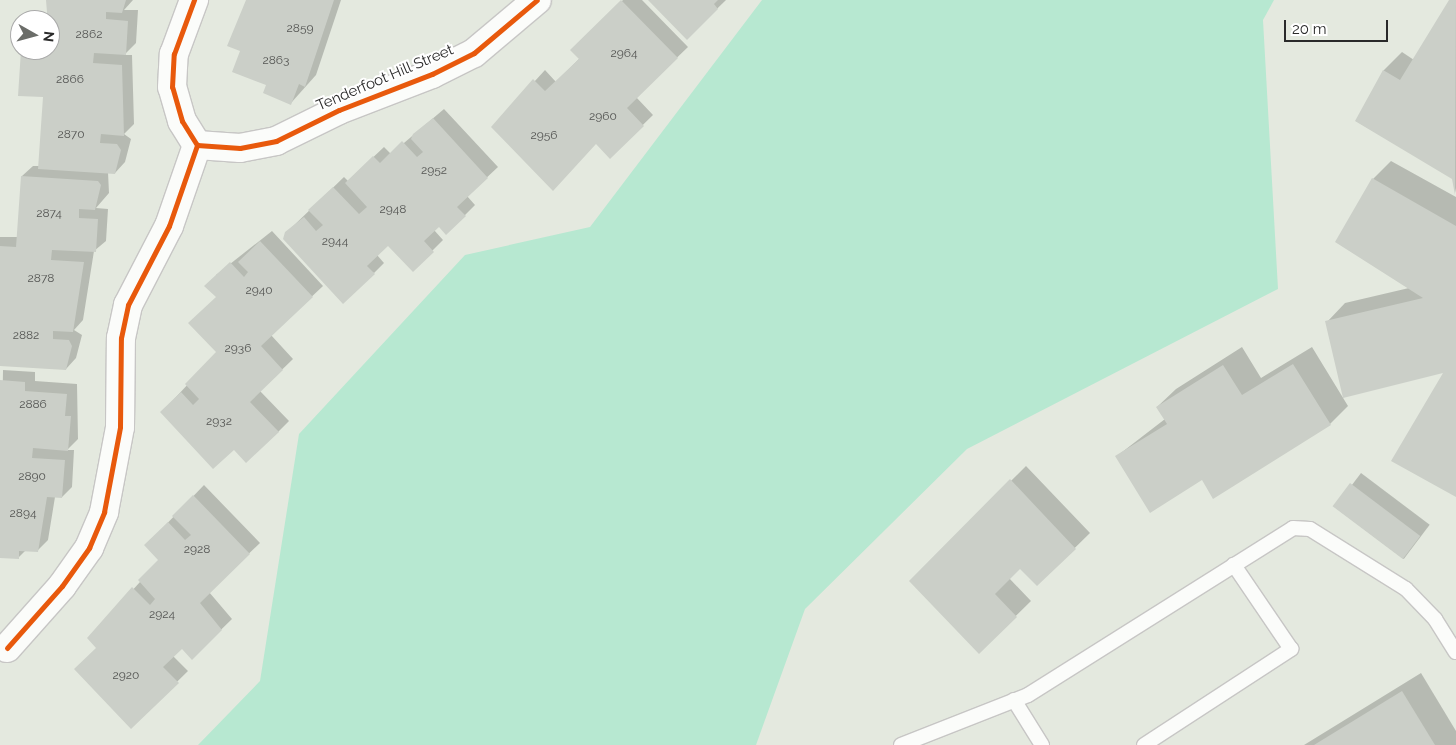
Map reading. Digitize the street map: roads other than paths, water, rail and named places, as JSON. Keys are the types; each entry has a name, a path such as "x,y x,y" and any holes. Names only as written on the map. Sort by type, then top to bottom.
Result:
{"street":[{"path":"7,648 62,586 89,548 104,512 120,427 121,338 128,305 169,226 197,145 182,121 172,87 174,54 194,0"},
{"name":"Tenderfoot Hill Street","path":"197,145 240,148 276,141 339,110 432,74 474,53 537,0"}],"lane":[{"path":"901,745 931,739 1014,700 1293,528 1310,530 1406,589 1434,619 1456,652"},
{"path":"1144,745 1291,649 1234,565"},
{"path":"1014,700 1042,745"}]}
